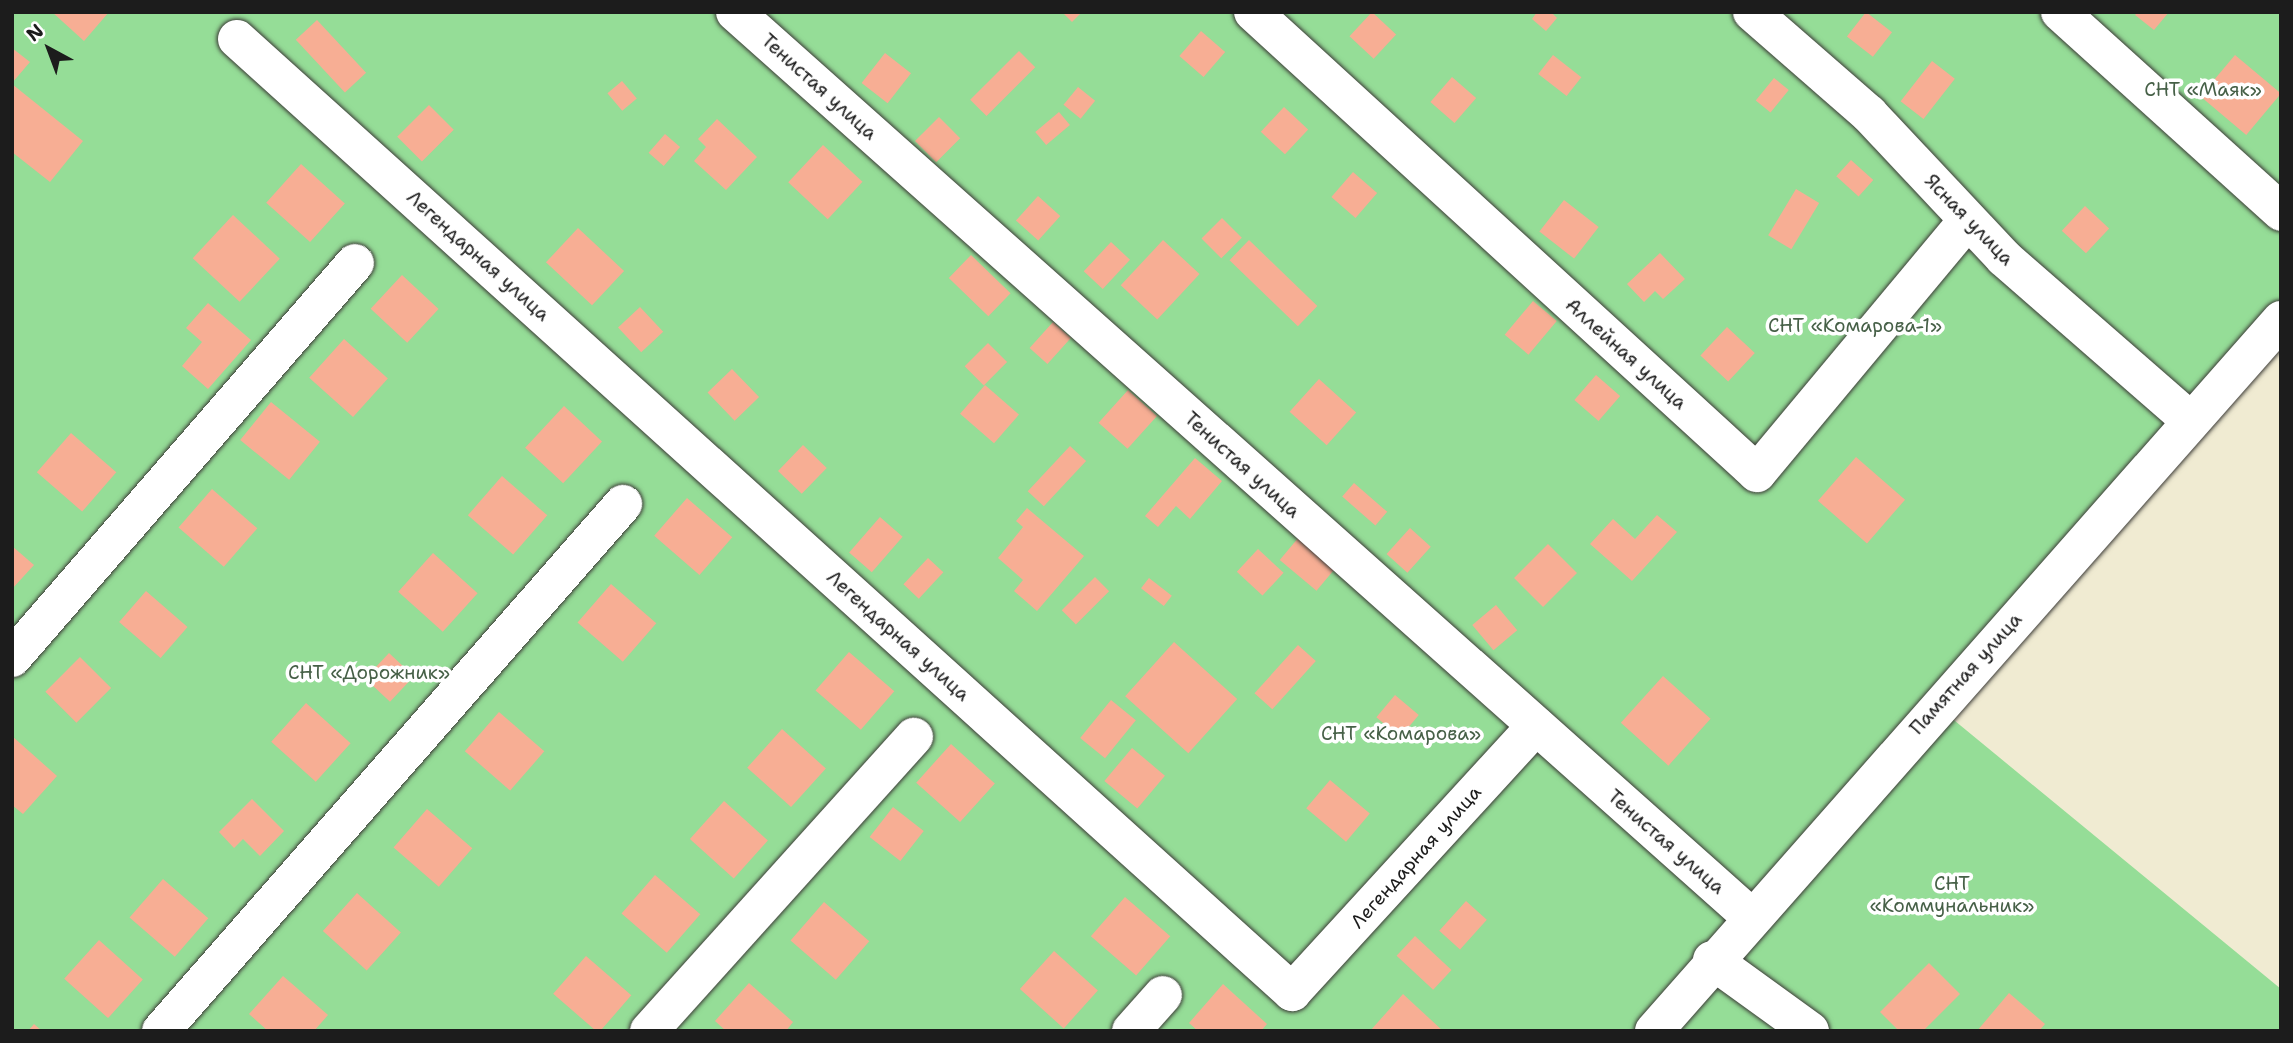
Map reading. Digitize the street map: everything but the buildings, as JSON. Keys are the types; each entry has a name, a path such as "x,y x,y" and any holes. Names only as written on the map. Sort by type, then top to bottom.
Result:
{"street":[{"name":"Тенистая улица","path":"735,12 1751,917"},
{"name":"Аллейная улица","path":"1253,12 1757,473 1968,220"},
{"name":"Ясная улица","path":"1752,12 1869,114 2004,258 2191,421"},
{"path":"2060,12 2281,212"},
{"name":"Легендарная улица","path":"237,39 1292,992 1535,726"},
{"path":"12,658 355,264"},
{"name":"Памятная улица","path":"1654,1031 1712,960 2281,320"},
{"path":"161,1031 623,504"},
{"path":"649,1031 914,737"},
{"path":"1712,960 1810,1031"},
{"path":"1131,1031 1163,995"}],"green space":[{"path":"12,12 2281,12 2281,320 1938,707 2281,989 2281,1031 12,1031"}],"park label":[{"name":"СНТ «Маяк»","path":"2203,90"},
{"name":"СНТ «Комарова-1»","path":"1855,326"},
{"name":"СНТ «Дорожник»","path":"369,673"},
{"name":"СНТ «Комарова»","path":"1401,734"},
{"name":"СНТ «Коммунальник»","path":"1952,895"}]}
